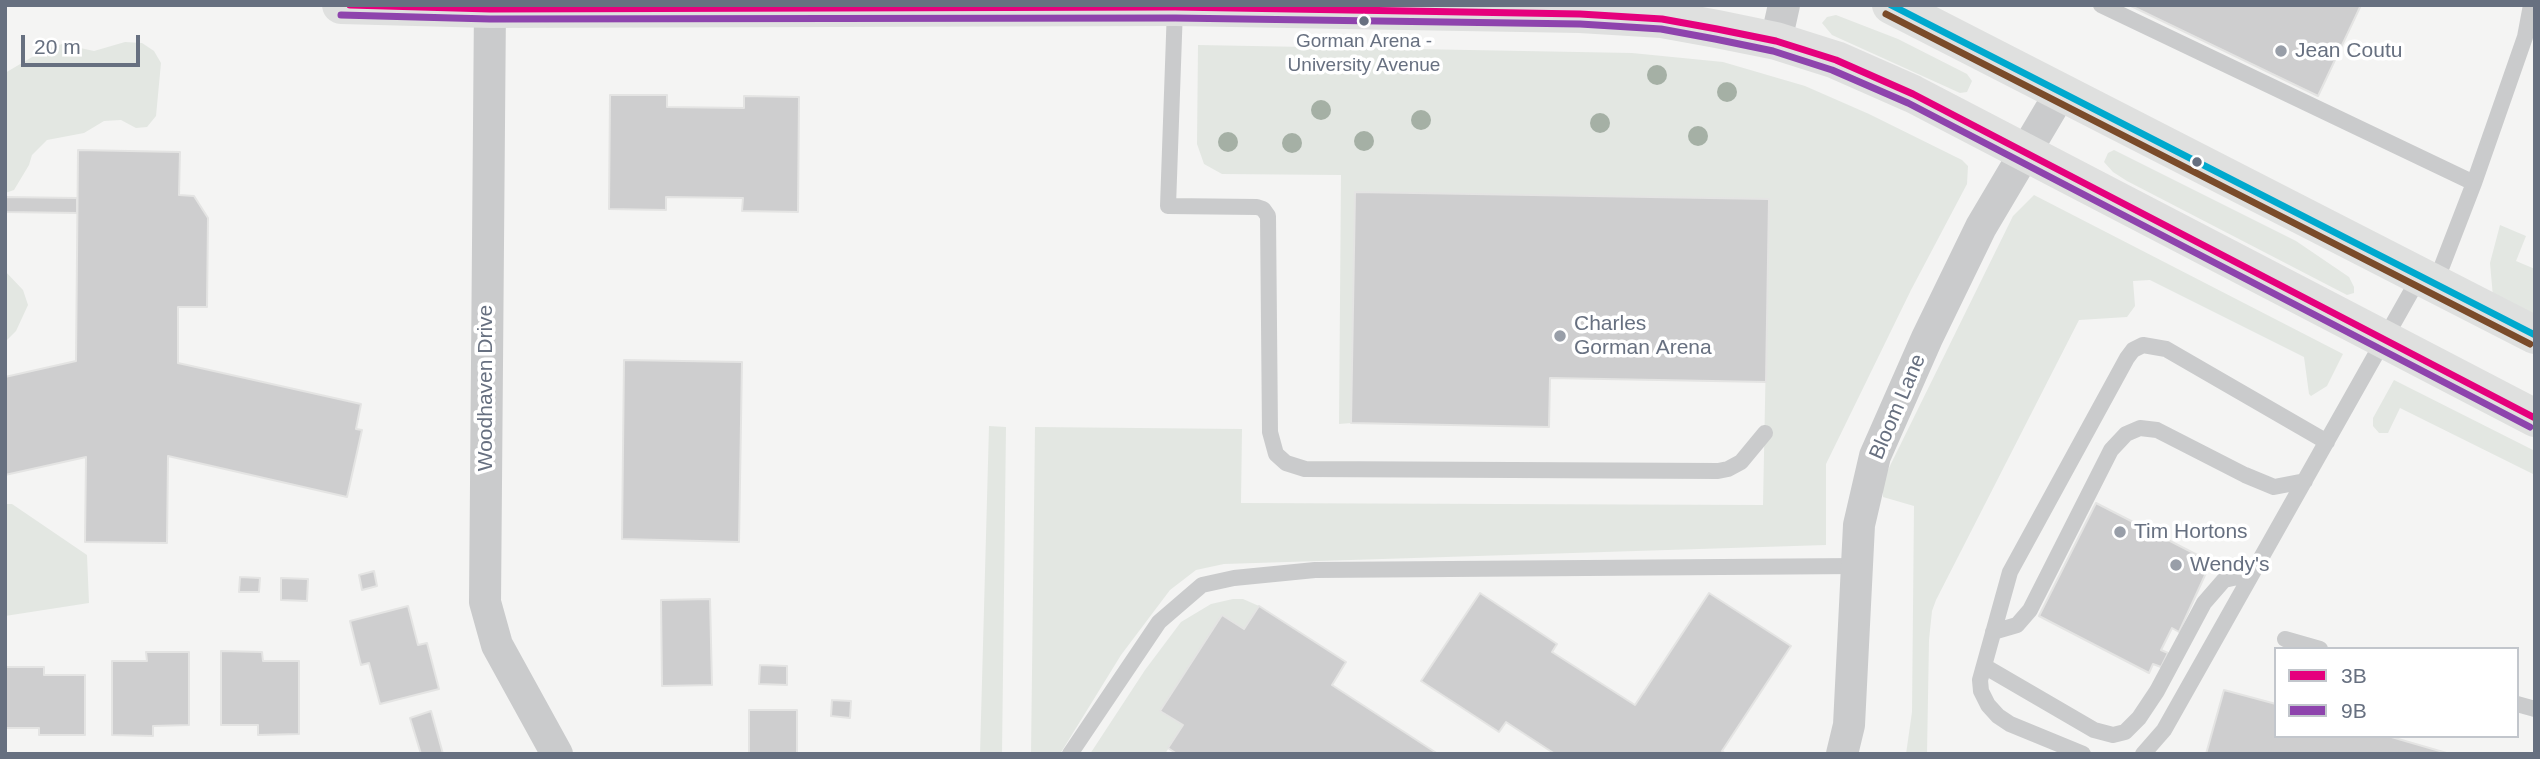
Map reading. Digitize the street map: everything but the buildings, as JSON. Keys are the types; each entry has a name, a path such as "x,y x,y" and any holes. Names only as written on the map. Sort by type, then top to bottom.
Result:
{"main road":[{"path":"341,5 1175,6 1580,14 1780,23 1836,60 1902,89 2535,418"},
{"path":"1891,5 2535,335"}],"street":[{"name":"Woodhaven Drive","path":"490,7 485,602 497,645 557,754"},
{"name":"Bloom Lane","path":"1842,754 1849,725 1859,525 1875,456 1927,338 1981,227 2061,92"}],"lane":[{"path":"2102,5 2474,183"},
{"path":"2143,754 2164,730 2384,340 2428,280 2474,183 2525,37 2531,5"},
{"path":"1175,6 1168,206 1257,207 1264,209 1268,216 1270,432 1276,454 1286,463 1305,469 1718,471 1741,462 1765,433"},
{"path":"2083,754 1997,716 1981,691 1980,680 2010,572 2133,350 2143,345 2166,349 2327,442"},
{"path":"1993,632 2017,625 2030,610 2111,450 2126,434 2140,428 2157,430 2274,487 2305,481"},
{"path":"1070,754 1160,622 1202,585 1234,578 1315,570 1857,566"},
{"path":"1984,666 2094,730 2113,735 2124,732 2139,718 2157,691 2204,603 2224,580 2252,574"},
{"path":"2286,639 2312,647"}],"shaded area":[{"path":"1836,15 1898,39 1967,74 1972,81 1967,92 1960,93 1832,35 1822,23 1827,17"},
{"path":"125,42 142,43 154,51 161,63 156,116 147,127 136,128 121,120 104,121 84,133 47,140 32,155 14,190 5,193 5,73 44,50 62,44 94,51"},
{"path":"1198,45 1632,53 1723,62 1805,86 1962,160 1968,166 1967,184 1911,290 1826,464 1826,545 1224,564 1196,570 1170,590 1121,655 1060,754 1031,754 1035,427 1242,429 1241,503 1763,505 1769,200 1355,192 1351,423 1339,424 1341,175 1222,174 1204,164 1197,144"},
{"path":"2114,150 2296,241 2349,277 2354,293 2347,295 2127,181 2104,162 2108,153"},
{"path":"2034,195 2343,354 2327,386 2311,396 2304,357 2150,280 2133,281 2135,306 2127,317 2079,320 1936,600 1929,640 1927,754 1906,754 1912,712 1914,506 1883,497 1883,480 2013,216"},
{"path":"2500,225 2526,236 2516,261 2535,269 2535,323 2493,297 2490,263"},
{"path":"5,271 23,290 28,305 16,331 5,342"},
{"path":"2394,380 2535,451 2535,475 2400,408 2388,433 2379,433 2373,426 2373,418"},
{"path":"989,426 1006,427 1002,754 980,754"},
{"path":"5,504 12,504 87,555 89,603 5,616"},
{"path":"1243,599 1259,606 1244,629 1222,615 1160,711 1183,725 1165,754 1090,754 1145,670 1181,622 1211,604"}],"transit line":[{"name":"3B","path":"350,5 490,9 1175,7 1580,14 1662,19 1717,29 1776,41 1836,60 1913,94 2535,418"},
{"path":"1891,5 2535,335"},
{"path":"1886,14 2530,344"},
{"name":"9B","path":"341,15 490,19 1175,18 1580,24 1661,29 1715,39 1773,51 1832,70 1908,103 2530,427"}],"place":[{"name":"Gorman Arena - University Avenue","path":"1364,21"},
{"name":"Jean Coutu","path":"2281,51"},
{"name":"Charles Gorman Arena","path":"1560,336"},
{"name":"Tim Hortons","path":"2120,532"},
{"name":"Wendy's","path":"2176,565"}]}
